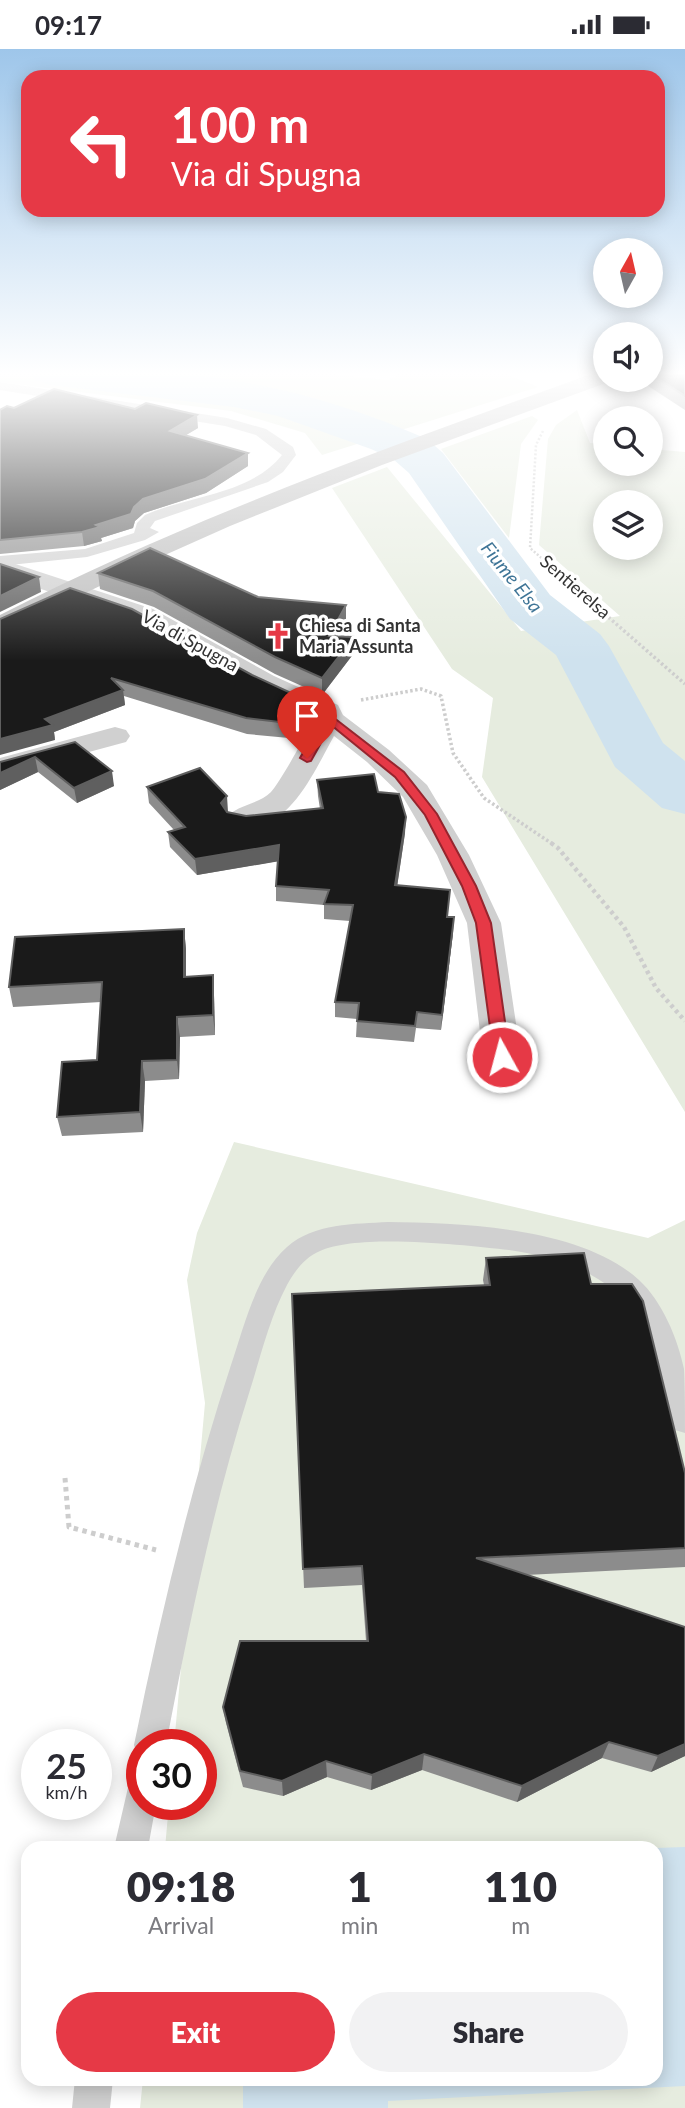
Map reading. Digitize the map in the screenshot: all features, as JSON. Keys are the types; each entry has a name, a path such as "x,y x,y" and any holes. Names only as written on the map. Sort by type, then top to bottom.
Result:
{"main road":[{"path":"0,626 114,566 290,492 356,468"}],"street":[{"name":"Via di Spugna","path":"0,568 69,588 159,622 264,682 326,712 407,783 431,814 484,923 502,1057"},
{"path":"242,819 261,813 283,798 326,712"},
{"path":"0,767 115,736"}],"lane":[{"path":"140,537 144,523 150,518 220,497 251,484 277,468"},
{"path":"0,561 87,552 140,537 230,505 262,504"},
{"path":"153,1729 174,1618 209,1483 269,1296 285,1265 303,1249 324,1239 358,1234 480,1237 533,1244 597,1268 634,1291 654,1322 685,1421"},
{"path":"132,1841 136,1820"},
{"path":"91,2108 93,2086"}],"path":[{"name":"Sentierelsa","path":"535,468 530,548 685,684"},
{"path":"326,712 421,689 441,696 453,753 484,798 558,848 624,927 656,988 685,1021"},
{"path":"65,1478 69,1527 156,1550 152,1562"}],"shaded area":[{"path":"388,468 521,631 620,616 539,545 546,468 593,468 593,476 663,476 663,468 685,468 685,1112 482,777 493,698 452,669 332,488"},
{"path":"456,468 518,468 509,538"},
{"path":"234,1142 648,1238 685,1220 685,2108 140,2108 142,2086 663,2086 663,1841 166,1841 168,1820 217,1820 217,1729 175,1729 205,1403 187,1280 197,1233"}],"water":[{"path":"685,1847 685,2086 388,2101 388,2108 243,2108 243,2086 663,2086 663,1848"}],"building":[{"path":"0,468 223,468 205,479 143,499 131,514 96,525 100,527 82,532 0,540"},
{"path":"150,548 258,597 346,605 329,636 354,637 322,678 275,657 153,591 98,573"},
{"path":"0,564 39,577 0,596"},
{"path":"70,588 132,609 252,675 306,700 288,723 246,718 111,678 123,690 45,719 53,725 0,739 0,619"},
{"path":"75,742 112,771 74,788 35,757 0,773 0,762"},
{"path":"200,768 227,796 221,803 227,812 246,816 323,808 317,780 374,774 378,792 399,794 406,817 395,885 450,890 447,917 454,917 442,1015 417,1012 415,1026 357,1021 359,1003 335,1002 353,905 324,904 329,890 276,886 279,845 195,859 168,832 185,827 147,787"},
{"path":"184,929 184,977 213,975 213,1015 177,1017 177,1060 142,1061 140,1112 57,1117 62,1062 97,1060 102,982 9,987 15,937"},
{"path":"584,1253 591,1284 632,1284 643,1301 685,1473 685,1548 476,1558 685,1627 685,1744 658,1756 609,1742 522,1786 424,1754 372,1775 326,1761 282,1781 240,1771 223,1707 240,1641 368,1641 362,1566 303,1569 292,1294 490,1285 486,1258"}],"waterway":[{"name":"Fiume Elsa","path":"430,468 530,607 580,646 637,754 685,794"}],"place":[{"name":"Chiesa di Santa Maria Assunta","path":"278,636"}],"route":[{"path":"307,758 329,718 364,743 400,775 431,814 469,886 484,923 502,1057"}]}
